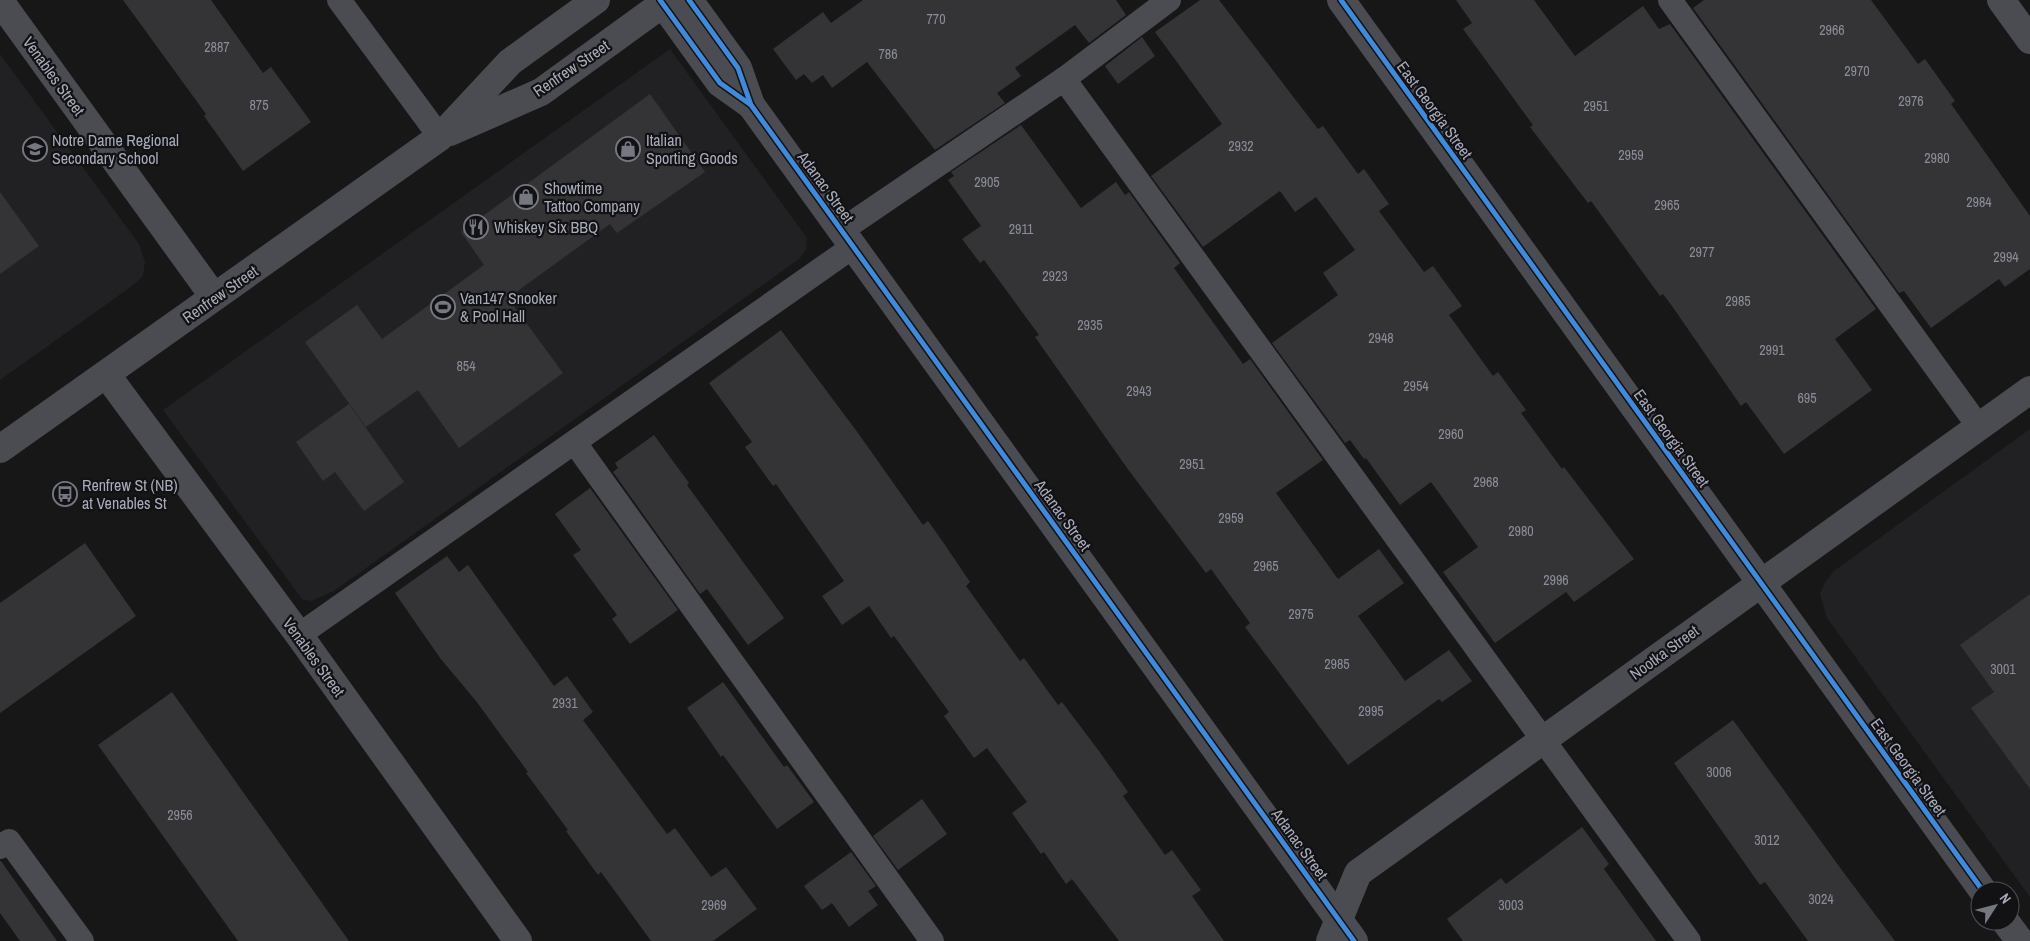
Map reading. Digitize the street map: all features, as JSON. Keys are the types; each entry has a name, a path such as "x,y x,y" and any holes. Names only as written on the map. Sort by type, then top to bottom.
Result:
{"street":[{"name":"Renfrew Street","path":"440,137 510,62 596,0"},
{"name":"Adanac Street","path":"689,0 738,68 751,105 848,238 1341,934"},
{"name":"East Georgia Street","path":"1341,0 1976,881"},
{"path":"2001,0 2030,40"},
{"name":"Venables Street","path":"0,1 214,297"},
{"name":"Renfrew Street","path":"0,449 440,137 541,92 666,2"},
{"name":"Adanac Street","path":"666,2 720,83 751,105"},
{"name":"Venables Street","path":"106,374 299,635 518,941"},
{"name":"Nootka Street","path":"1341,934 1358,873 2030,390"}],"lane":[{"path":"339,0 440,137"},
{"path":"299,635 575,443 1169,0"},
{"path":"1670,0 1979,426"},
{"path":"1064,79 1689,941"},
{"path":"575,443 932,941"},
{"path":"0,847 8,841 82,941"}],"shaded area":[{"path":"670,49 807,238 806,250 799,259 334,591 311,601 302,599 163,410"},
{"name":"Notre Dame Regional Secondary School","path":"0,54 139,244 145,262 143,276 132,286 0,380"},
{"path":"2030,429 2030,897 1827,618 1820,594 1824,584 1834,571"}],"building":[{"path":"123,0 211,0 263,73 271,67 311,122 243,171 204,116 206,114"},
{"path":"863,0 1116,0 1126,15 1089,43 1075,25 1015,68 1021,76 997,93 1005,103 935,150 867,62 832,88 823,75 812,83 804,74 796,80 773,49 823,12 831,23"},
{"path":"1200,0 1219,0 1318,129 1323,126 1358,174 1364,169 1389,204 1379,211 1424,272 1433,266 1462,306 1449,315 1493,376 1498,372 1526,410 1521,413 1562,469 1564,467 1634,559 1574,602 1566,592 1495,643 1443,572 1478,547 1431,482 1400,505 1366,458 1364,459 1350,440 1345,443 1272,343 1338,295 1323,273 1355,250 1316,197 1295,212 1280,191 1203,247 1151,176 1222,124 1155,32"},
{"path":"1456,0 1534,0 1575,56 1643,6 1659,29 1670,24 1876,309 1835,339 1872,390 1784,454 1746,402 1741,406 1663,294 1660,296 1591,201 1588,203 1530,127 1533,125 1463,29 1472,23"},
{"path":"1704,0 1871,0 1918,64 1925,59 1955,101 1951,104 2030,216 2030,269 2005,287 1999,279 1931,328 1904,291 1899,293 1693,8"},
{"path":"1142,37 1155,56 1118,84 1105,66"},
{"path":"650,94 705,172 617,233 610,224 508,298 563,373 459,448 418,390 366,427 305,342 357,305 382,339 484,265 461,232"},
{"path":"1021,125 1081,208 1116,182 1125,195 1129,192 1180,263 1174,268 1243,364 1250,359 1323,460 1276,493 1338,579 1379,549 1404,583 1358,616 1405,681 1449,650 1472,681 1442,702 1439,699 1348,765 1245,627 1250,623 1211,569 1206,573 1127,468 1035,337 1039,335 984,260 980,263 962,239 981,226 948,180 954,176 951,172"},
{"path":"0,192 39,246 0,274"},
{"path":"781,330 858,433 923,525 928,521 970,582 966,586 1020,661 1024,658 1058,705 1062,702 1099,751 1128,792 1123,796 1165,855 1172,850 1201,890 1192,896 1224,941 1119,941 1072,879 1066,884 1044,852 1041,854 1012,813 1027,802 987,748 974,758 944,716 949,712 894,636 891,638 869,606 842,625 822,596 844,581 776,484 773,486 745,447 752,442 709,383"},
{"path":"349,404 404,482 364,511 335,472 323,481 296,442"},
{"path":"654,435 689,483 687,485 784,618 748,645 707,589 700,594 613,472 618,468 615,463"},
{"path":"590,488 678,610 630,644 612,619 617,615 573,555 581,550 555,514"},
{"path":"85,543 136,616 0,713 0,603"},
{"path":"447,556 459,572 468,565 554,686 567,676 593,712 583,720 667,834 675,828 711,877 726,867 757,909 713,941 651,941 601,872 598,875 526,773 528,772 476,701 440,658 395,593"},
{"path":"2030,594 2030,789 1971,708 1994,692 1960,645"},
{"path":"723,682 784,767 787,765 814,802 777,829 723,755 721,757 687,708"},
{"path":"172,692 349,941 238,941 98,745"},
{"path":"1733,720 1895,941 1808,941 1765,882 1760,885 1674,763"},
{"path":"922,799 947,834 898,870 873,836"},
{"path":"1582,827 1609,864 1604,869 1656,941 1463,941 1447,919 1501,878 1506,884"},
{"path":"851,852 876,886 868,891 878,905 849,927 832,903 822,910 804,886"},
{"path":"0,861 57,941 20,941 0,913"}],"cycle path":[{"path":"660,0 720,83 751,105"},
{"path":"689,0 738,68 751,105 1354,941"},
{"path":"1341,0 1976,881"}],"place":[{"name":"Notre Dame Regional Secondary School","path":"35,149"},
{"name":"Italian Sporting Goods","path":"628,149"},
{"name":"Showtime Tattoo Company","path":"526,197"},
{"name":"Whiskey Six BBQ","path":"476,227"},
{"name":"Van147 Snooker & Pool Hall","path":"443,307"},
{"name":"Renfrew St (NB) at Venables St","path":"65,494"}]}
